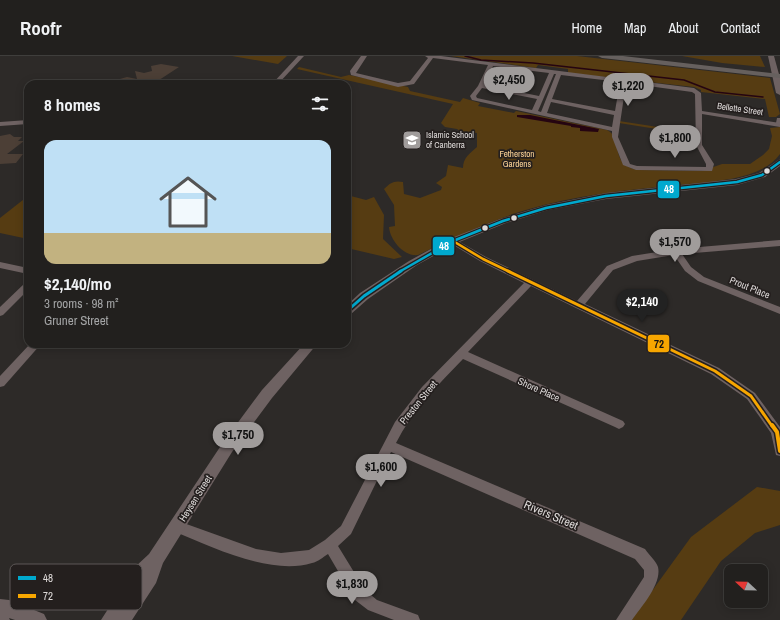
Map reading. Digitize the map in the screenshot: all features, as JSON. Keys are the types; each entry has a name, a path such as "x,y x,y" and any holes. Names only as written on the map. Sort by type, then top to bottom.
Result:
{"highway":[{"path":"602,56 780,75"},
{"path":"623,56 757,73"}],"main road":[{"path":"771,56 780,92"},
{"path":"769,171 780,162"},
{"path":"351,307 364,296 413,263 453,241 503,221 546,208 606,196 737,182 780,168"},
{"name":"Heysen Street","path":"142,587 150,577 155,560 178,527 227,448 262,400 307,348"},
{"path":"0,608 10,609"},
{"path":"12,610 38,620"}],"street":[{"path":"279,80 301,56"},
{"path":"364,56 353,71 353,74 403,85 412,83 432,56"},
{"path":"428,56 693,89 698,93 699,145 710,164 709,169 636,168 631,167 624,162 615,137 623,81"},
{"path":"491,65 481,86 473,96 474,99 615,130"},
{"path":"534,113 556,73"},
{"path":"543,115 549,100 556,73"},
{"path":"481,86 541,98"},
{"path":"549,100 618,114"},
{"name":"Bellette Street","path":"698,110 767,122 780,122"},
{"path":"0,124 24,122"},
{"path":"453,241 483,259 715,371 751,396 777,432 780,451"},
{"path":"578,306 610,268 635,258 676,252 780,243"},
{"name":"Prout Place","path":"676,252 688,269 701,279 780,311"},
{"path":"0,265 24,270"},
{"name":"Preston Street","path":"178,527 256,556 281,560 311,557 330,545 346,530 390,446 399,425 426,390 530,282"},
{"path":"0,313 24,290"},
{"path":"0,383 32,348"},
{"name":"Shore Place","path":"460,353 619,424"},
{"name":"Rivers Street","path":"390,446 640,554 651,568 651,579 623,620"},
{"path":"330,545 360,595 374,605 413,620"}],"green space":[{"path":"232,56 287,56 278,64"},
{"path":"451,56 577,56 770,78 780,114 776,117 769,117 765,99 701,92 701,90 694,87 568,73 568,69 538,65 536,68"},
{"path":"682,56 760,56 765,67 722,63"},
{"name":"Fetherston Gardens","path":"299,67 341,77 349,75 408,87 410,91 460,102 463,98 480,103 478,106 514,113 516,111 607,130 615,139 619,157 629,167 638,170 702,171 722,164 750,164 769,149 772,136 770,128 780,127 780,154 773,162 764,168 732,179 602,194 528,209 480,227 418,255 413,255 399,247 392,237 389,227 395,226 394,205 384,189 392,182 403,182 404,194 420,198 441,190 442,187 436,183 446,176 448,165 463,168 463,164 469,154 477,147 477,133 445,127 441,123 453,104 297,69"},
{"path":"619,121 697,133 688,134 619,123"},
{"path":"351,196 366,200 374,197 384,215 383,239 402,257 394,259 351,249"},
{"path":"24,199 24,238 0,233 0,218"},
{"path":"757,487 780,491 780,525 755,533 721,561 681,620 631,620 691,537"}],"shaded area":[{"path":"517,115 530,115 599,129 598,132 580,131 580,128 517,117"}],"building":[{"path":"161,64 179,67 159,80 116,80 127,77 137,79 135,71 144,73 152,71 151,66"},
{"path":"10,134 14,137 22,137 18,141 24,141 7,154 23,154 16,163 0,164 0,136"}],"waterway":[{"path":"465,56 481,60 533,63 684,80 715,92 763,97"}],"transit line":[{"name":"48","path":"351,307 364,296 413,263 453,241 503,221 546,208 606,196 737,182 762,175 780,162"},
{"name":"72","path":"453,241 483,259 715,371 751,396 777,432 780,451"}],"place":[{"name":"Islamic School of Canberra","path":"412,140"}]}
